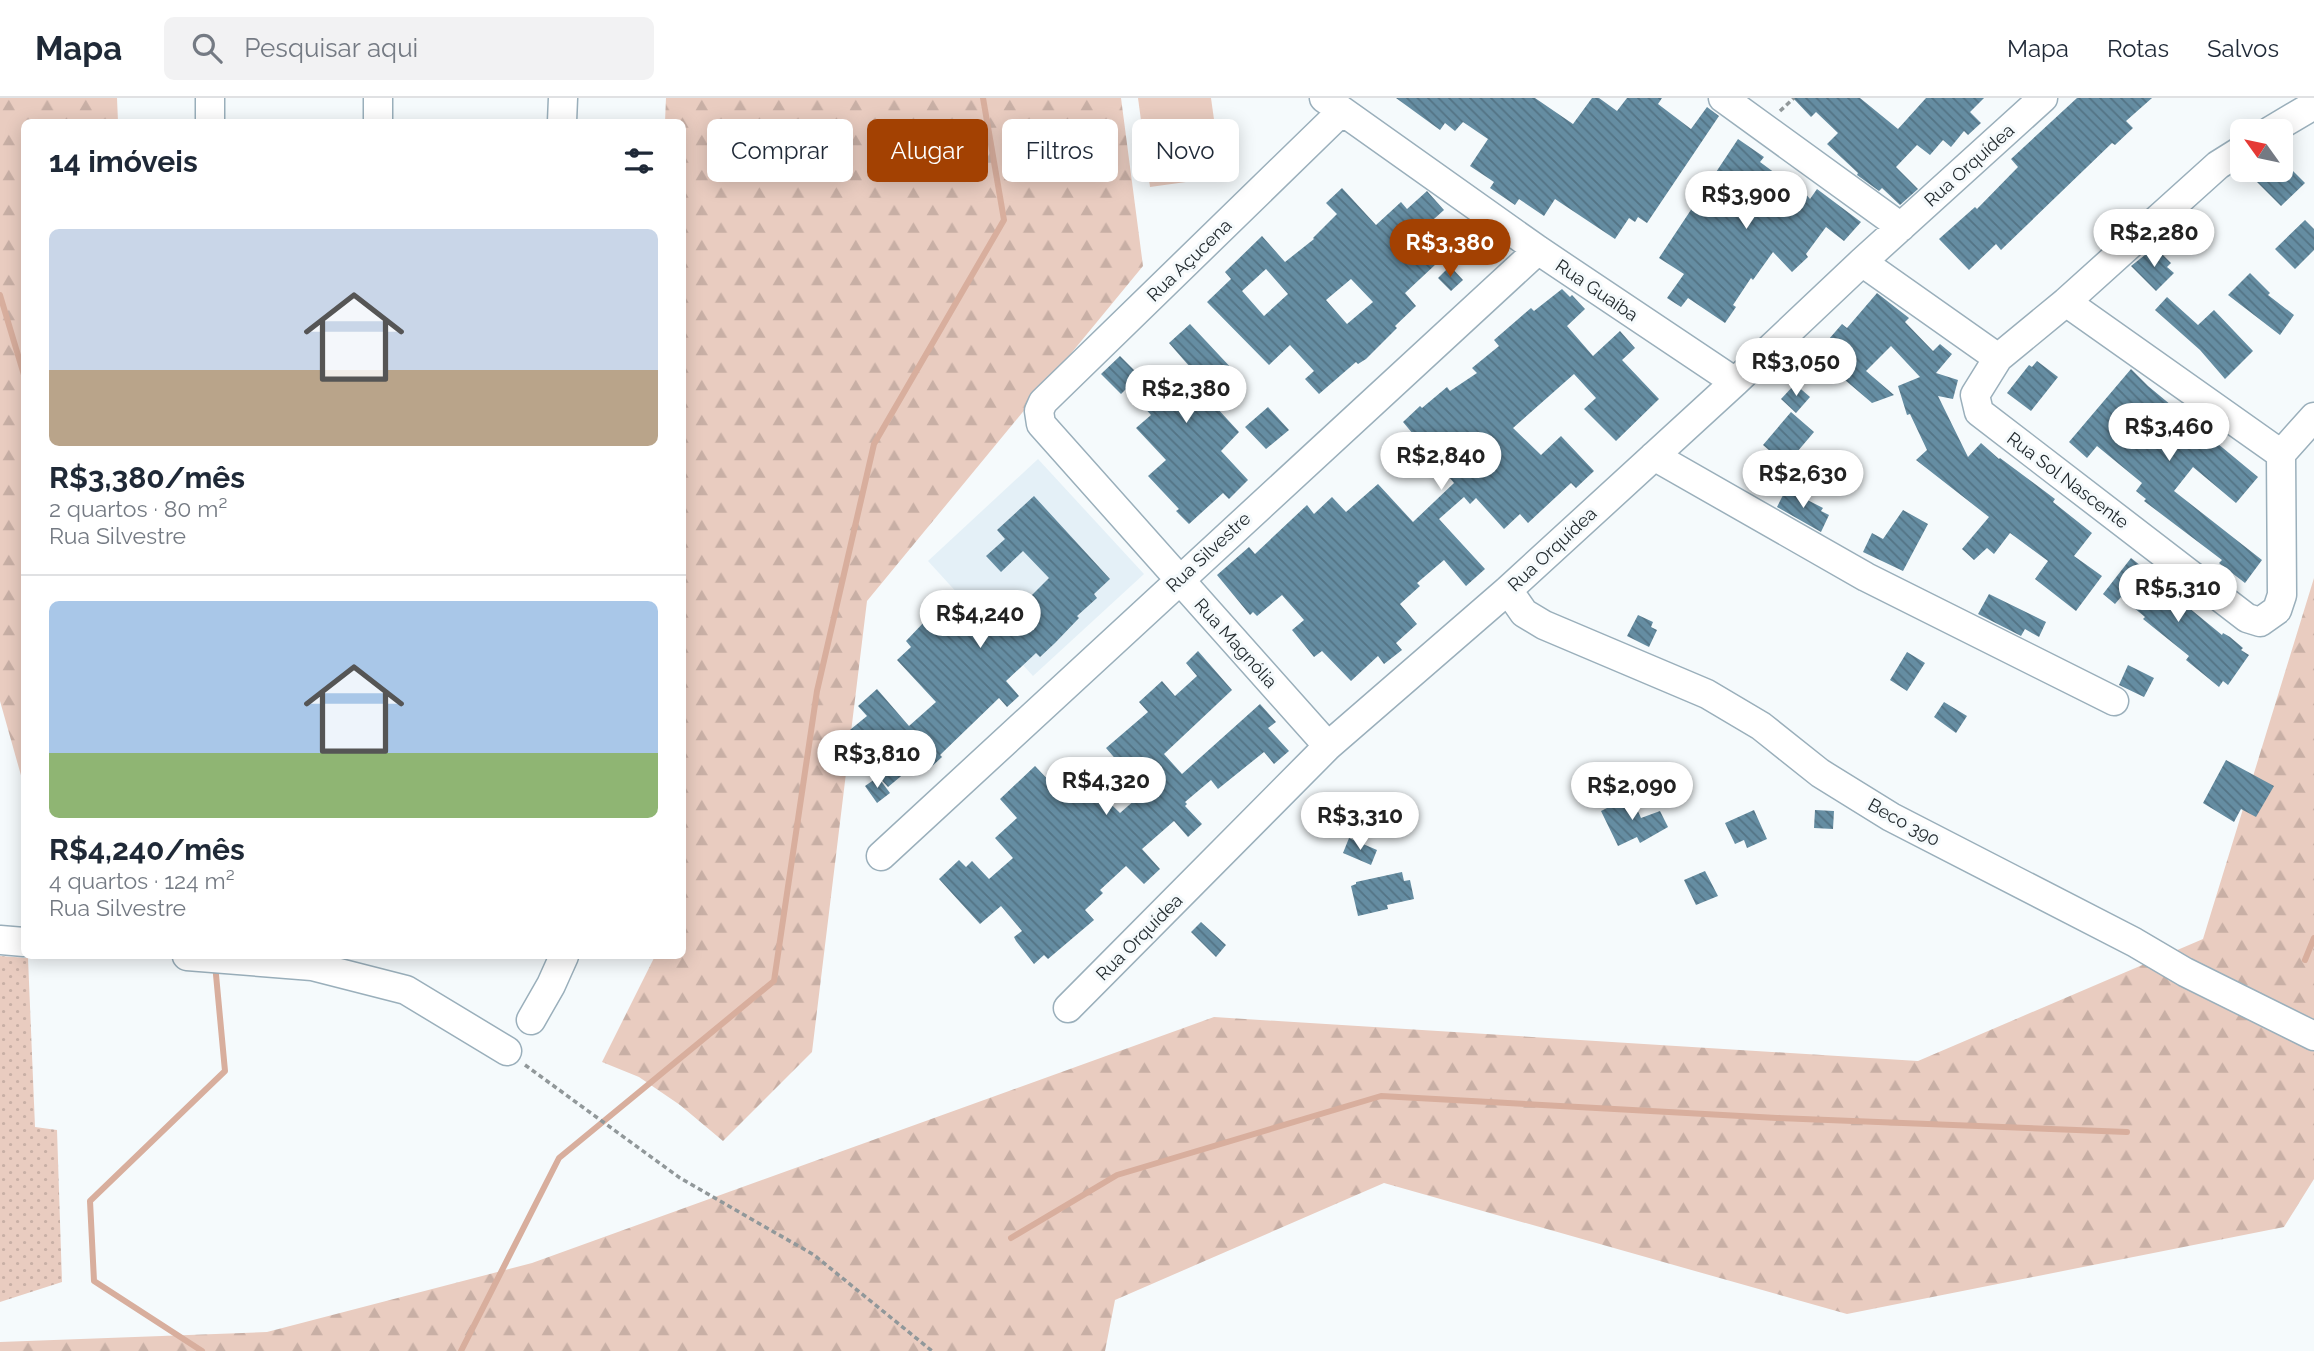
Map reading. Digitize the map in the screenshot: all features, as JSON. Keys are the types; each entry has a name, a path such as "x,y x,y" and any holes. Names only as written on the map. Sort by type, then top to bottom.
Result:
{"street":[{"path":"210,98 210,119"},
{"path":"378,119 379,98"},
{"path":"562,119 563,98"},
{"path":"1723,98 1901,227"},
{"name":"Rua Orquídea","path":"1068,1008 1328,746 1508,590 2043,98"},
{"name":"Rua Guaíba","path":"1333,104 1538,250 1735,382"},
{"name":"Rua Açucena","path":"1039,411 1043,402 1333,104"},
{"path":"2290,119 2314,105"},
{"path":"1862,262 1998,358 2066,302 2218,165 2230,158"},
{"name":"Rua Silvestre","path":"881,856 1538,250"},
{"path":"2066,302 2281,454 2314,417"},
{"name":"Rua Sol Nascente","path":"1998,358 1975,395 1979,412 2247,618 2260,622 2277,610 2281,595 2281,454"},
{"name":"Rua Magnólia","path":"1039,411 1041,424 1328,746"},
{"path":"1654,456 1866,577 2114,701"},
{"name":"Beco 390","path":"1508,590 1524,613 1544,625 1707,694 1760,726 1820,773 1891,817 2134,942 2185,972 2314,1036"},
{"path":"0,940 21,942"},
{"path":"262,959 312,961 406,990 507,1051"},
{"path":"531,1020 563,959"}],"path":[{"path":"507,1051 680,1178 814,1255 932,1351"}],"shaded area":[{"path":"1038,459 1144,574 1033,676 928,561"}],"green space":[{"path":"0,98 117,98 118,119 21,119 21,775 0,701"},
{"path":"666,98 1121,98 1143,266 867,601 812,1052 723,1141 680,1105 639,1077 602,1062 654,959 686,959 686,119 665,119"},
{"path":"1138,98 1211,98 1214,119 1141,119"},
{"path":"1149,182 1186,182 1150,187"},
{"path":"2314,578 2314,1179 2284,1227 1847,1314 1384,1183 1115,1300 1105,1351 0,1351 0,1342 267,1332 532,1263 1214,1017 1918,1061 2203,939"},
{"path":"0,956 28,959 35,1127 57,1130 62,1282 0,1302"}],"building":[{"path":"1396,98 1535,98 1573,124 1592,98 1599,98 1617,111 1627,98 1662,98 1658,104 1691,129 1707,107 1719,116 1647,223 1638,217 1635,222 1629,218 1615,239 1555,199 1544,216 1519,199 1515,205 1490,188 1494,182 1470,166 1488,139 1463,122 1455,131 1445,123 1440,130"},
{"path":"1793,98 1860,98 1898,129 1926,98 1984,98 1970,112 1981,123 1968,135 1964,131 1951,147 1943,140 1930,155 1917,145 1896,167 1918,189 1900,205 1882,188 1879,191 1857,175 1858,173 1827,144 1838,133 1816,112 1811,117"},
{"path":"2077,98 2152,98 2126,121 2133,128 2115,145 2112,143 2001,250 1996,244 1969,270 1939,239 1975,207 1977,209 2018,167 2011,159"},
{"path":"1738,139 1764,157 1760,162 1787,182 1792,178 1810,199 1817,189 1861,222 1844,241 1826,227 1806,254 1808,257 1792,272 1773,252 1753,280 1751,278 1725,323 1688,298 1681,307 1667,298 1684,274 1659,258"},
{"path":"2293,171 2305,183 2281,206 2257,182 2293,182"},
{"path":"1342,188 1376,225 1401,202 1407,209 1427,191 1444,210 1425,227 1433,235 1420,248 1436,264 1405,293 1416,306 1366,359 1358,364 1356,362 1319,394 1305,379 1314,371 1290,345 1269,365 1207,302 1231,279 1225,272 1262,236 1285,262 1314,239 1337,214 1326,203","holes":["1266,269 1288,294 1264,316 1242,291","1351,279 1373,302 1347,324 1326,300"]},
{"path":"2305,220 2314,229 2314,250 2295,269 2275,249"},
{"path":"2155,247 2171,263 2167,267 2174,273 2156,291 2131,266"},
{"path":"1450,266 1463,280 1451,291 1438,278"},
{"path":"2250,273 2270,293 2268,295 2294,315 2280,335 2228,295"},
{"path":"1562,289 1585,309 1567,326 1593,356 1620,331 1635,348 1622,360 1659,399 1616,441 1584,409 1596,398 1574,374 1513,428 1541,455 1561,436 1594,471 1576,488 1571,483 1528,523 1520,514 1504,529 1476,498 1470,504 1464,497 1439,519 1485,569 1466,586 1444,560 1417,583 1420,586 1400,604 1417,624 1396,643 1402,650 1384,664 1378,656 1351,681 1322,651 1314,657 1292,630 1304,620 1282,595 1257,616 1253,612 1250,615 1217,575 1249,547 1255,554 1307,505 1314,514 1332,497 1346,512 1378,484 1413,522 1454,483 1403,422 1447,387 1450,391 1477,373 1472,368 1499,346 1494,340 1531,308 1534,311"},
{"path":"1877,293 1909,318 1905,322 1933,351 1940,344 1952,354 1936,373 1958,380 1953,399 1938,396 1968,457 1981,443 2055,499 2053,502 2092,533 2074,556 2102,576 2076,611 2035,579 2048,561 2010,533 1994,554 1987,548 1974,560 1962,549 1989,517 1916,460 1927,450 1910,414 1907,415 1898,386 1920,377 1891,346 1866,371 1894,395 1872,403 1845,380 1852,372 1839,360 1845,353 1829,339 1842,324 1847,328"},
{"path":"2167,297 2198,325 2214,310 2253,351 2225,379 2200,350 2155,310"},
{"path":"1190,324 1234,371 1219,386 1228,395 1216,407 1239,432 1221,451 1248,480 1229,499 1223,493 1189,524 1176,511 1179,509 1148,476 1166,460 1136,428 1151,415 1127,388 1121,394 1101,374 1120,356 1140,376 1150,367 1168,386 1190,367 1169,343"},
{"path":"2037,361 2058,377 2031,411 2007,393 2029,365 2032,367"},
{"path":"2131,369 2258,477 2236,503 2193,467 2174,491 2262,560 2245,583 2219,563 2222,560 2144,501 2146,499 2136,491 2142,483 2097,446 2087,458 2069,442"},
{"path":"1795,384 1810,397 1796,413 1781,399"},
{"path":"1268,407 1289,430 1266,449 1245,427"},
{"path":"1791,412 1814,432 1786,465 1763,445"},
{"path":"1786,489 1823,508 1821,511 1829,515 1821,532 1777,507"},
{"path":"1034,496 1110,579 1094,594 1097,598 1077,616 1079,618 1055,643 1040,657 1036,653 1006,681 1019,696 1007,707 999,698 927,771 923,770 918,774 912,767 888,787 857,753 859,751 845,734 867,716 858,706 877,689 909,726 936,702 897,660 911,647 906,641 926,620 938,634 970,605 988,625 1014,601 1020,607 1049,578 1023,551 1001,572 986,556 1005,539 997,530"},
{"path":"1903,510 1928,524 1903,571 1863,552 1872,533 1883,539"},
{"path":"2131,558 2141,566 2149,565 2149,575 2222,635 2223,633 2230,637 2249,655 2228,685 2223,681 2219,687 2186,660 2189,656 2143,619 2145,617 2121,597 2115,604 2103,594"},
{"path":"1989,594 2046,622 2039,637 2025,629 2021,636 1978,614"},
{"path":"1638,615 1653,622 1651,627 1657,630 1649,647 1627,636"},
{"path":"1198,651 1232,690 1164,754 1182,774 1260,704 1276,722 1268,728 1289,751 1274,764 1264,752 1218,789 1211,780 1185,802 1185,806 1202,824 1188,837 1174,821 1142,849 1160,869 1144,884 1126,866 1100,890 1103,893 1085,910 1094,920 1048,959 1044,955 1034,964 1014,937 1022,931 1001,906 980,924 939,879 959,860 966,867 972,861 989,879 1013,858 995,838 1017,818 1000,799 1035,766 1056,788 1076,770 1120,813 1144,792 1106,748 1148,712 1139,702 1162,681 1175,696 1197,676 1186,663"},
{"path":"1907,652 1925,663 1907,691 1890,680"},
{"path":"2128,665 2154,678 2144,697 2119,685"},
{"path":"1944,702 1967,716 1956,733 1934,717"},
{"path":"2226,760 2274,786 2256,817 2241,809 2234,822 2203,803"},
{"path":"878,777 890,793 877,803 865,786"},
{"path":"1631,796 1641,818 1660,811 1668,827 1640,843 1637,837 1618,846 1601,811"},
{"path":"1754,810 1767,839 1747,848 1744,840 1735,844 1725,823"},
{"path":"1815,810 1834,811 1833,829 1814,828"},
{"path":"1349,838 1377,850 1371,865 1343,853"},
{"path":"1705,871 1718,896 1696,905 1684,880"},
{"path":"1402,872 1404,881 1410,880 1414,899 1387,905 1388,909 1358,916 1351,886 1356,882"},
{"path":"1201,922 1226,945 1216,957 1191,932"}],"waterway":[{"path":"461,1351 559,1158 774,981 817,691 874,444 1004,220 983,98"},
{"path":"0,295 21,365"},
{"path":"2305,960 2314,938"},
{"path":"202,1351 94,1281 90,1201 225,1071 215,964"},
{"path":"1011,1238 1117,1175 1381,1096 1777,1118 2127,1132"}]}
